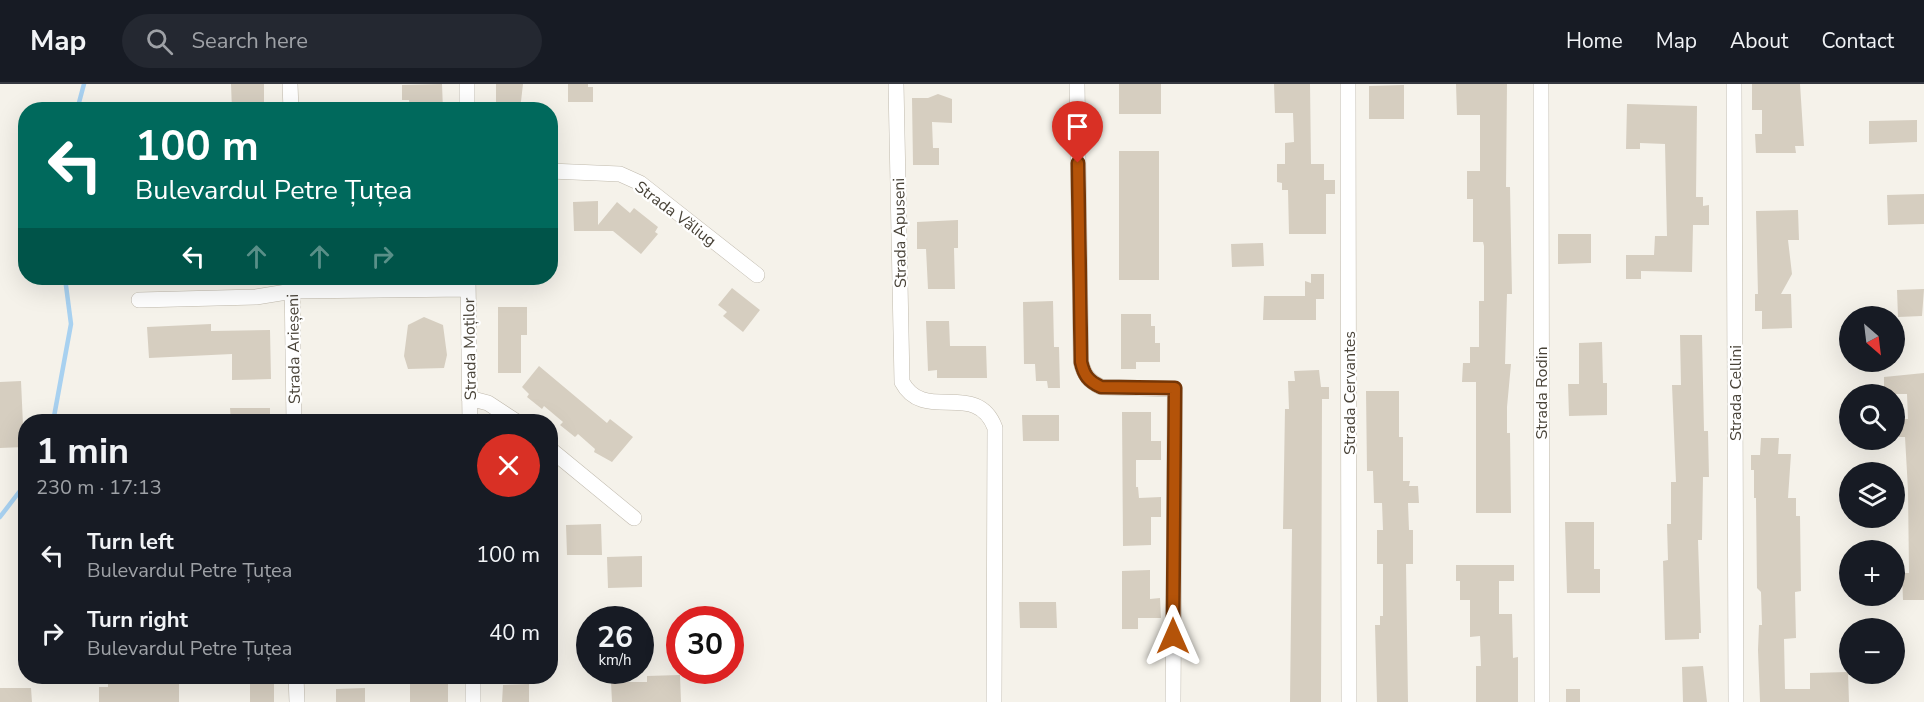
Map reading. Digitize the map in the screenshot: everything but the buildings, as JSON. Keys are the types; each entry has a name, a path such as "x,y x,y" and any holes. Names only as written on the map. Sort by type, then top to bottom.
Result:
{"street":[{"path":"290,84 291,102"},
{"path":"467,84 467,102"},
{"name":"Strada Apuseni","path":"896,84 902,382 908,393 920,400 976,405 990,414 995,428 994,702"},
{"path":"1077,84 1081,362 1084,374 1092,383 1101,387 1175,388 1173,702"},
{"name":"Strada Cervantes","path":"1348,84 1349,702"},
{"name":"Strada Rodin","path":"1541,84 1542,702"},
{"name":"Strada Cellini","path":"1734,84 1736,702"},
{"name":"Strada Văliug","path":"558,171 620,174 640,183 757,275"},
{"path":"139,300 256,297 290,285"},
{"name":"Strada Arieșeni","path":"293,285 294,414"},
{"name":"Strada Moților","path":"468,285 470,414"},
{"path":"470,398 488,403 505,414"},
{"path":"558,456 634,518"},
{"path":"296,684 297,702"},
{"path":"473,684 473,702"}],"waterway":[{"path":"79,102 84,84"},
{"path":"54,414 71,324 66,285"},
{"path":"0,517 18,493"}],"route":[{"path":"1078,163 1081,362 1084,374 1092,383 1101,387 1175,388 1173,636"}]}
